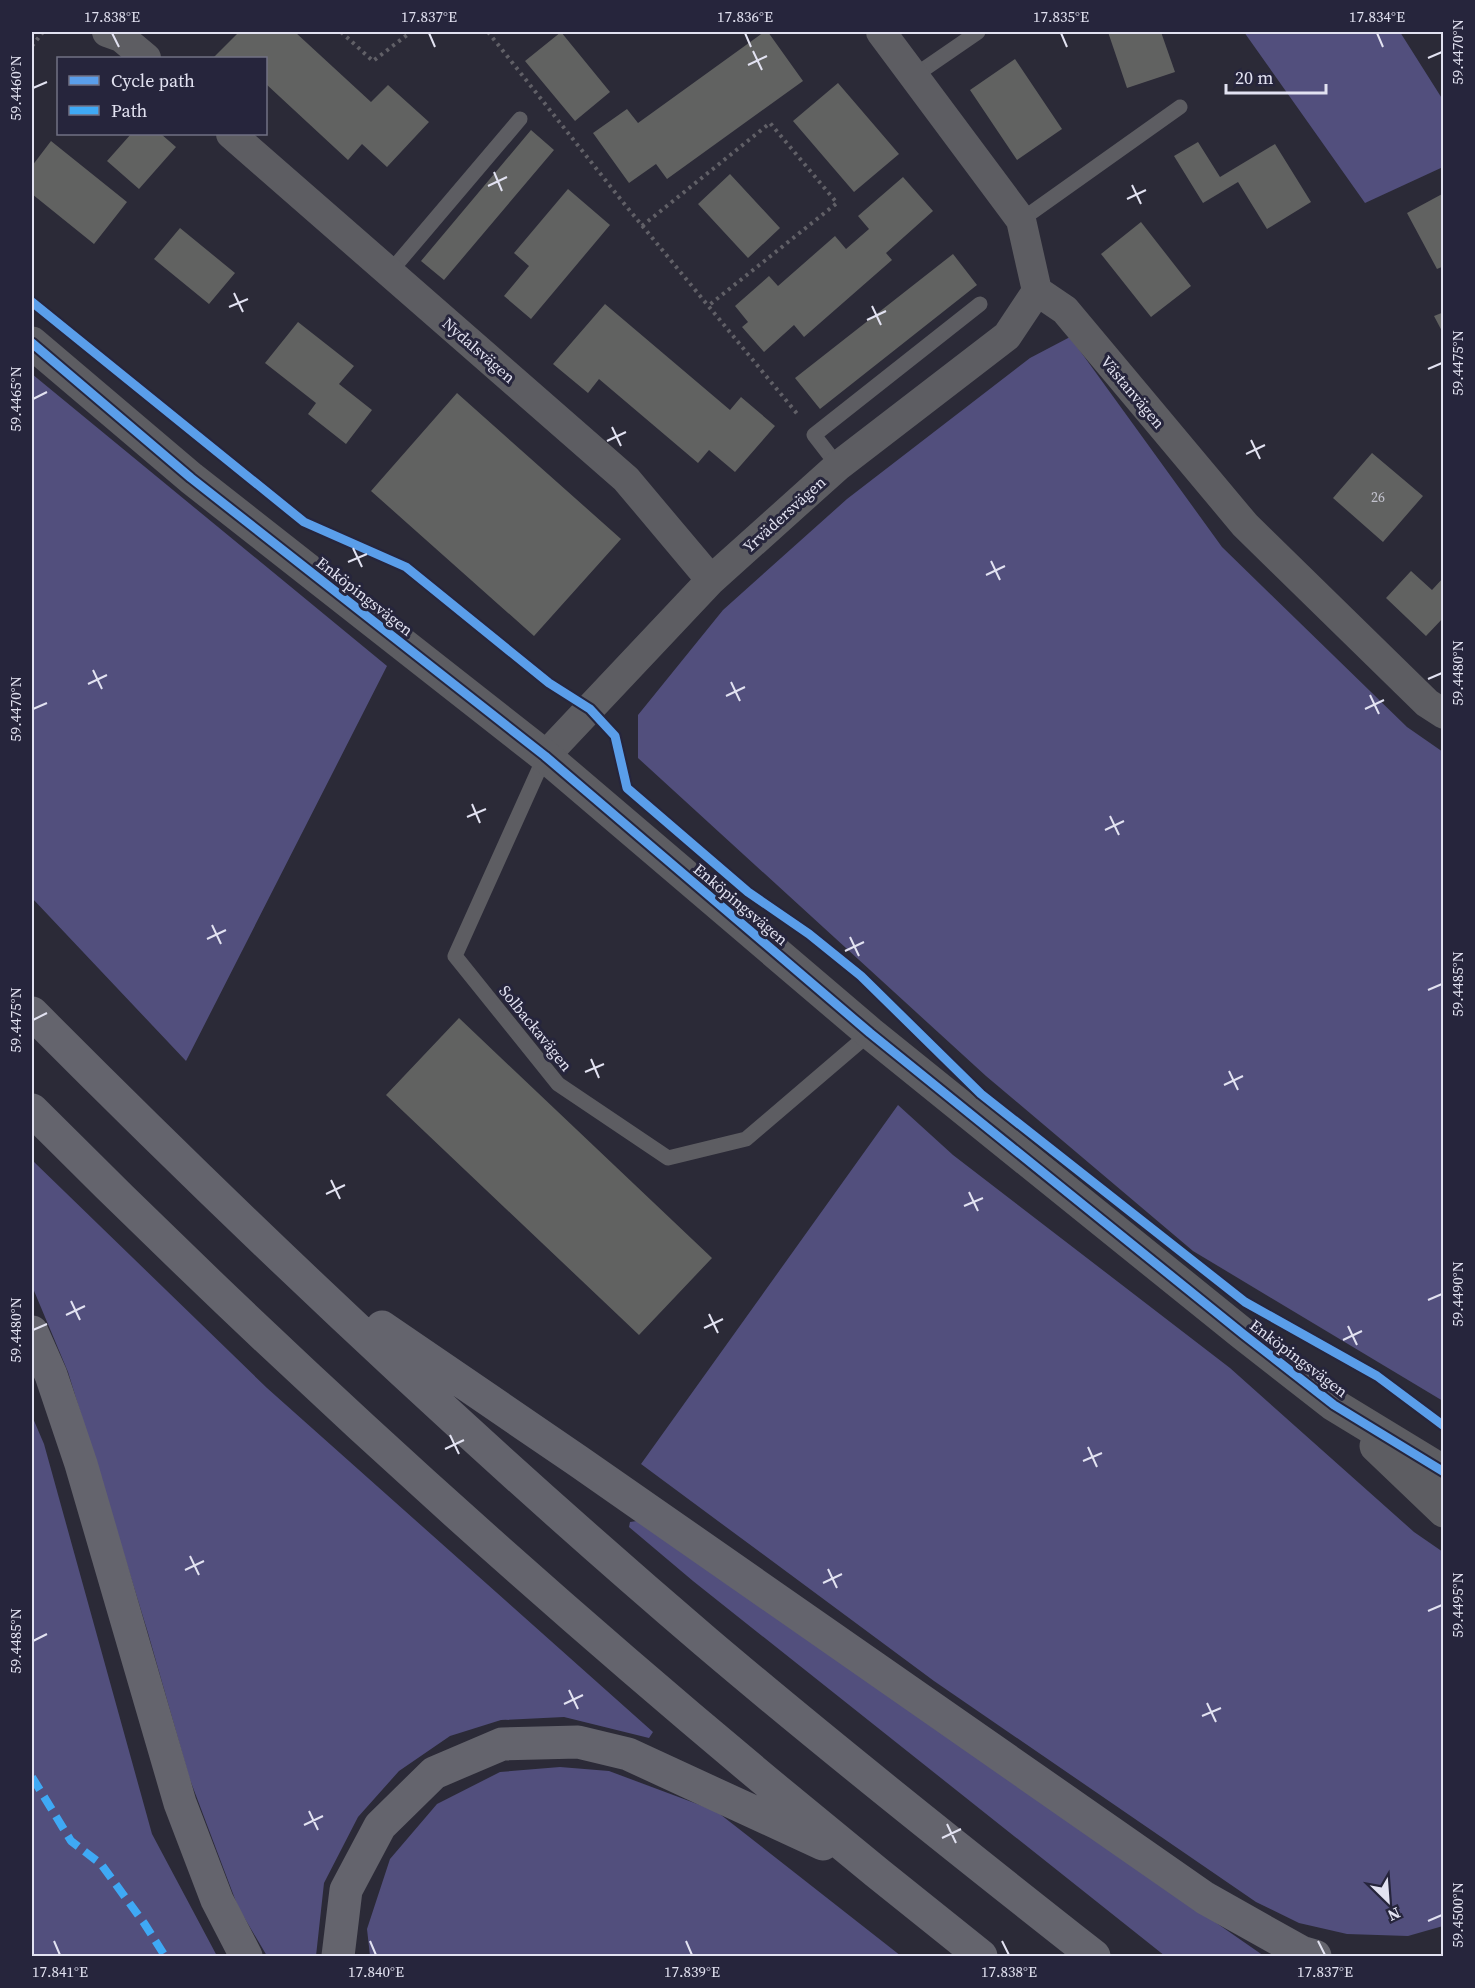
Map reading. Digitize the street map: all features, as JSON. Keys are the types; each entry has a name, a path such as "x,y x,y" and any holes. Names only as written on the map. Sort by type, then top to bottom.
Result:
{"highway":[{"path":"32,1013 286,1263 490,1450 705,1641 910,1811 1094,1956"},
{"path":"32,1110 231,1306 443,1500 656,1690 864,1864 981,1956"},
{"path":"286,1263 578,1461 1205,1898 1300,1952 1315,1956"},
{"path":"32,1332 51,1375 81,1464 180,1803 217,1900 246,1956"},
{"path":"338,1956 346,1890 380,1827 434,1773 502,1744 578,1742 628,1754 864,1864"}],"street":[{"path":"107,32 121,37 145,57"},
{"path":"881,32 1022,220 1037,291"},
{"name":"Nydalsvägen","path":"232,135 626,479 711,580"},
{"name":"Yrvädersvägen","path":"545,756 711,580 838,466 1007,336 1037,291"},
{"name":"Västanvägen","path":"1037,291 1065,310 1245,525 1427,703 1443,714"},
{"name":"Enköpingsvägen","path":"32,343 191,478 545,756 870,1033 1334,1405 1443,1511"},
{"name":"Enköpingsvägen","path":"1334,1405 1443,1472"}],"lane":[{"path":"914,76 978,32"},
{"path":"1022,220 1180,107"},
{"path":"390,272 520,119"},
{"path":"838,466 814,435 980,304"},
{"name":"Solbackavägen","path":"545,756 455,956 558,1084 668,1158 746,1139 870,1033"}],"path":[{"path":"32,46 43,32"},
{"path":"341,32 373,61 411,32"},
{"path":"488,32 642,226 814,435"},
{"path":"642,226 770,123 837,203 708,306"}],"shaded area":[{"path":"1244,32 1400,32 1443,100 1443,167 1365,203"},
{"path":"1070,337 1222,547 1407,727 1443,752 1443,1401 1193,1251 986,1076 638,758 638,715 723,610 847,499 1030,358"},
{"path":"32,374 387,666 186,1061 32,898"},
{"path":"898,1105 953,1155 1230,1368 1414,1532 1443,1552 1443,1926 1408,1936 1347,1934 1299,1923 1256,1902 934,1681 641,1464"},
{"path":"32,1160 267,1388 653,1732 649,1738 564,1717 501,1720 450,1736 399,1771 358,1817 324,1883 316,1956 267,1956 238,1907 189,1777 148,1633 68,1372 32,1286"},
{"path":"32,1416 44,1444 152,1834 217,1956 32,1956"},
{"path":"637,1521 1264,1956 1165,1956 693,1581 629,1527 630,1522"},
{"path":"560,1767 609,1771 716,1811 901,1956 370,1956 367,1929 390,1859 437,1804 500,1772"}],"building":[{"path":"239,32 295,32 371,102 388,85 429,122 387,167 362,144 348,160 267,85 267,57 214,57"},
{"path":"561,32 610,92 575,121 525,61"},
{"path":"764,32 768,32 803,81 667,179 656,164 629,183 593,133 627,109 638,123"},
{"path":"1108,32 1161,32 1175,72 1127,88"},
{"path":"1015,59 1062,129 1017,160 970,90"},
{"path":"838,83 899,154 854,192 793,121"},
{"path":"531,130 554,150 444,280 421,261"},
{"path":"130,135 162,135 176,147 139,189 107,161"},
{"path":"51,141 127,202 94,244 32,194 32,166"},
{"path":"1198,142 1220,177 1275,144 1311,202 1267,229 1238,182 1203,203 1174,156"},
{"path":"730,174 780,228 748,258 698,204"},
{"path":"903,177 933,211 886,253 892,260 804,337 794,325 764,352 742,327 748,322 735,306 769,276 778,286 835,236 846,249 869,229 858,216"},
{"path":"568,189 610,225 531,319 504,296 529,266 514,253"},
{"path":"1444,193 1444,266 1437,269 1407,213"},
{"path":"1141,222 1191,286 1151,317 1101,254"},
{"path":"180,228 235,273 209,304 154,259"},
{"path":"953,254 977,285 820,409 795,378"},
{"path":"605,304 730,410 741,397 775,426 735,472 709,450 698,463 599,379 588,393 553,364"},
{"path":"1444,312 1444,335 1434,316"},
{"path":"298,322 354,366 339,384 372,410 346,444 308,414 316,403 265,363"},
{"path":"457,393 621,539 534,636 371,491"},
{"path":"1372,453 1423,496 1383,542 1333,498"},
{"path":"1411,571 1432,590 1444,577 1444,617 1426,636 1386,598"},
{"path":"459,1018 712,1258 639,1335 386,1095"}],"marked path":[{"path":"32,1777 71,1841 101,1864 165,1956"}],"cycle path":[{"path":"32,302 304,522 406,567 549,683 590,709 615,736 627,788 748,892 809,934 861,976 981,1094 1245,1302 1377,1376 1444,1426"},
{"path":"32,343 191,478 545,756 870,1033 1243,1334 1334,1405 1444,1472"}]}
